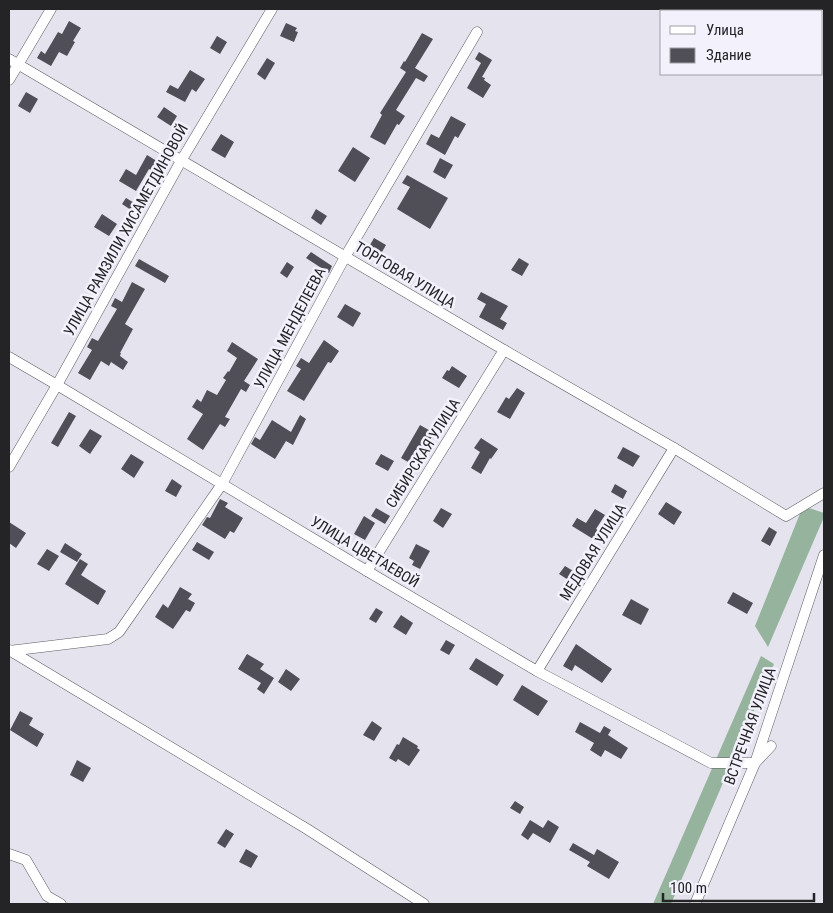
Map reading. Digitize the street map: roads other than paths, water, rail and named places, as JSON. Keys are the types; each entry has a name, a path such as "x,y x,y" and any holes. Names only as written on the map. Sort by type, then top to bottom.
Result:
{"street":[{"path":"9,80 13,62 51,9"},
{"name":"УЛИЦА РАМЗИЛИ ХИСАМЕТДИНОВОЙ","path":"9,467 181,161 272,9"},
{"name":"УЛИЦА МЕНДЕЛЕЕВА","path":"9,650 108,639 118,632 222,484 346,257 477,32"},
{"name":"ТОРГОВАЯ УЛИЦА","path":"13,62 674,448 786,516 824,493"},
{"name":"СИБИРСКАЯ УЛИЦА","path":"367,571 504,350"},
{"name":"УЛИЦА ЦВЕТАЕВОЙ","path":"9,357 537,671 711,763 754,763"},
{"name":"МЕДОВАЯ УЛИЦА","path":"537,671 674,448"},
{"name":"ВСТРЕЧНАЯ УЛИЦА","path":"695,904 754,763 824,555"},
{"path":"9,650 307,829 424,904"},
{"path":"754,763 771,746"},
{"path":"9,854 26,860 47,896 61,904"}]}
